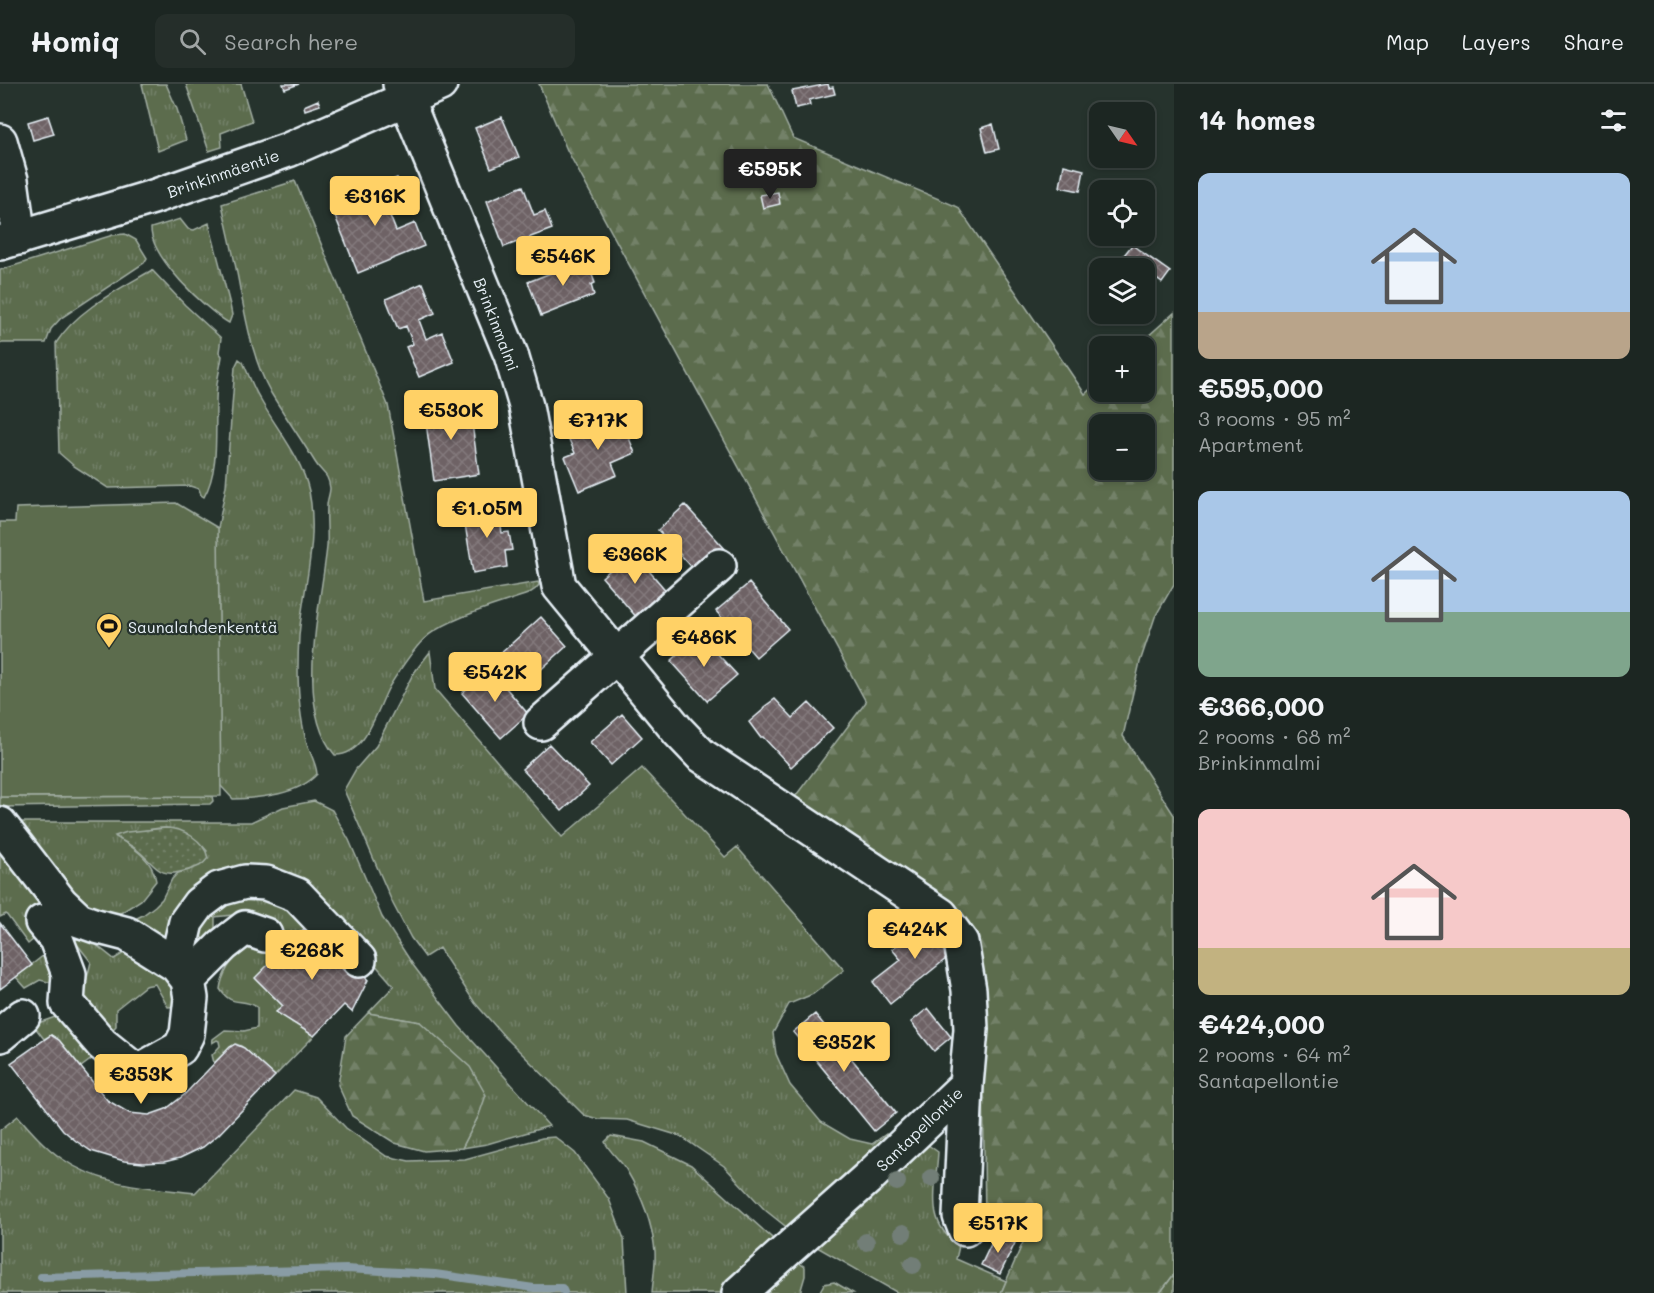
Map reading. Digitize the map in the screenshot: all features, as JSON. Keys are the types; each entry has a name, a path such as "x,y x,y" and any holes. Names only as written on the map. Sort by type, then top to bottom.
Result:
{"street":[{"name":"Brinkinmäentie","path":"10,241 288,150 403,91 440,84"},
{"name":"Brinkinmalmi","path":"403,91 511,354 526,406 559,586 678,731"},
{"path":"0,141 11,180 10,241"},
{"path":"541,723 719,566"},
{"name":"Santapellontie","path":"678,731 701,755 941,915 961,942 969,990 971,1029 966,1085 869,1177 740,1293"},
{"path":"0,824 61,903 79,920 96,927 127,934 149,946 182,973"},
{"path":"42,922 56,939 69,974 68,1003 102,1044 137,1072 180,1048 187,1034 191,998 182,973 186,922 199,904 219,889 245,882 266,883 297,895 359,960"},
{"path":"182,973 245,928 265,935"},
{"path":"964,1229 960,1216 966,1085"}],"green space":[{"path":"142,84 166,84 177,109 186,140 158,151"},
{"path":"186,84 241,84 252,121 221,133 222,147 209,151"},
{"path":"539,84 768,84 793,138 958,207 1085,394 1089,390 1089,402 1155,402 1155,336 1148,336 1174,313 1174,584 1155,617 1140,662 1123,736 1174,815 1174,1274 1160,1293 1001,1293 1024,1240 985,1220 982,1004 971,941 791,802 866,702 567,150"},
{"path":"295,181 388,405 424,601 538,582 539,585 529,594 475,612 431,633 409,656 389,687 363,740 346,753 335,755 323,735 316,710 313,683 313,655 327,547 329,483 271,393 255,355 222,204"},
{"path":"180,219 188,229 194,230 209,223 232,315 229,323 181,281 159,253 151,228"},
{"path":"125,234 136,240 147,258 144,263 61,318 51,329 46,343 0,343 0,270 113,235"},
{"path":"152,270 221,338 219,352 222,356 216,398 215,457 210,484 204,497 199,489 190,486 108,488 74,466 59,453 56,343 87,310"},
{"path":"239,359 243,362 257,394 300,466 309,491 312,510 311,546 299,636 298,675 303,727 317,774 300,787 289,791 255,798 233,799 220,785 218,528 226,486 235,367"},
{"name":"Saunalahdenkenttä","path":"176,503 218,528 221,796 0,797 0,522 15,522 16,508"},
{"path":"430,652 435,689 562,837 642,768 725,857 737,847 844,970 813,994 789,1004 773,1033 776,1054 790,1085 821,1122 850,1139 872,1144 886,1134 888,1145 789,1229 765,1210 724,1166 680,1136 627,1120 598,1119 584,1115 504,1036 475,1003 439,948 425,957 411,938 393,904 344,790 356,769 376,746 413,674"},
{"path":"212,796 213,801 210,804 0,807 0,797"},
{"path":"314,801 332,810 349,840 382,917 413,965 459,1026 549,1126 487,1144 462,1148 479,1115 420,1022 368,1013 394,986 303,882 274,876 164,940 125,924 155,906 162,899 172,879 178,873 189,870 207,851 199,843 182,832 164,828 116,837 147,860 156,881 141,900 116,916 83,914 18,822 251,822 283,807"},
{"path":"166,828 179,830 192,836 202,846 208,858 202,865 177,873 163,872 136,849 115,836 127,832"},
{"path":"0,847 42,899 30,915 34,939 28,944 6,914 0,917"},
{"path":"232,896 269,896 310,923 292,941 265,918 249,914 215,917 215,930 219,938 200,950 206,915"},
{"path":"73,939 90,940 114,959 129,950 179,983 180,1006 168,1007 155,984 145,986 116,1009 116,1026 107,1036 82,998 91,962"},
{"path":"259,945 275,958 256,979 283,1006 277,1012 314,1036 275,1076 236,1044 214,1063 212,1055 220,1046 217,1040 212,1043 213,1039 225,1030 244,1031 257,1028 257,1007 233,1000 224,995 220,989 226,971 241,950 245,946"},
{"path":"44,955 56,956 57,984 40,980 26,988 16,977"},
{"path":"368,1013 420,1022 470,1067 486,1095 479,1115 462,1148 424,1151 395,1143 352,1116 338,1085 346,1036"},
{"path":"61,1015 97,1046 93,1058 81,1067 59,1040 51,1035 44,1039 34,1026"},
{"path":"294,1090 316,1097 346,1128 386,1156 409,1161 465,1159 542,1138 555,1137 575,1153 609,1199 624,1239 627,1293 0,1293 0,1130 18,1116 55,1154 92,1174 125,1184 195,1193"},
{"path":"611,1136 644,1142 691,1165 772,1238 774,1249 728,1284 722,1293 652,1293 654,1240 646,1210 632,1180 625,1167 605,1142"},
{"path":"924,1142 938,1152 936,1215 948,1237 959,1246 956,1259 1006,1281 1001,1293 898,1293 817,1247 814,1240"},
{"path":"796,1261 805,1267 800,1293 752,1293"},
{"path":"1174,1274 1174,1293 1160,1293"},
{"path":"834,1282 853,1293 819,1293 824,1284"}],"building":[{"path":"283,84 299,84 285,89"},
{"path":"828,84 829,88 833,87 835,94 809,100 810,105 796,108 792,91"},
{"path":"318,100 320,105 305,110 304,106"},
{"path":"48,116 54,134 33,140 28,122"},
{"path":"502,117 519,157 491,168 475,128"},
{"path":"993,124 999,149 987,152 981,128"},
{"path":"1064,165 1084,170 1080,191 1060,187"},
{"path":"397,178 405,200 387,208 396,231 415,223 424,246 358,273 331,206"},
{"path":"523,186 534,215 545,211 552,229 504,247 487,201"},
{"path":"778,192 780,204 763,208 760,195"},
{"path":"1133,246 1150,258 1128,258 1124,255"},
{"path":"586,259 595,283 591,285 594,295 541,316 528,282"},
{"path":"1155,261 1170,272 1162,283 1155,278"},
{"path":"423,283 435,313 419,320 426,339 442,332 454,362 419,377 406,347 413,344 406,326 398,329 386,299"},
{"path":"469,402 479,474 434,481 424,408"},
{"path":"619,413 635,453 612,463 617,475 579,491 565,457 575,453 567,435"},
{"path":"497,502 502,533 509,532 512,550 505,551 507,567 473,573 465,524 471,522 468,507"},
{"path":"685,505 727,551 700,576 658,530"},
{"path":"632,551 668,593 638,619 602,577"},
{"path":"749,583 788,629 756,657 716,611"},
{"path":"541,617 567,646 526,683 500,654"},
{"path":"700,635 737,675 707,701 671,661"},
{"path":"490,669 528,714 501,738 462,693"},
{"path":"775,699 793,718 809,703 833,728 791,767 763,737 760,737 749,722"},
{"path":"622,714 642,737 611,765 590,742"},
{"path":"549,744 589,786 562,811 522,769"},
{"path":"932,918 957,950 890,1004 873,982 901,960 892,949"},
{"path":"0,923 32,965 0,989"},
{"path":"310,923 368,980 352,1012 344,1005 314,1036 276,1012 283,1006 255,978"},
{"path":"928,1008 951,1037 934,1051 911,1022"},
{"path":"815,1014 896,1113 874,1131 793,1032"},
{"path":"51,1035 59,1040 107,1100 129,1113 149,1115 166,1109 184,1095 235,1044 244,1048 275,1076 218,1135 203,1147 180,1158 164,1162 124,1161 91,1151 63,1130 11,1063"},
{"path":"996,1234 1015,1243 1000,1274 981,1265"}],"waterway":[{"path":"41,1277 346,1269 435,1274 534,1288 562,1288 564,1292"}],"place":[{"name":"Saunalahdenkenttä","path":"109,649"}]}
